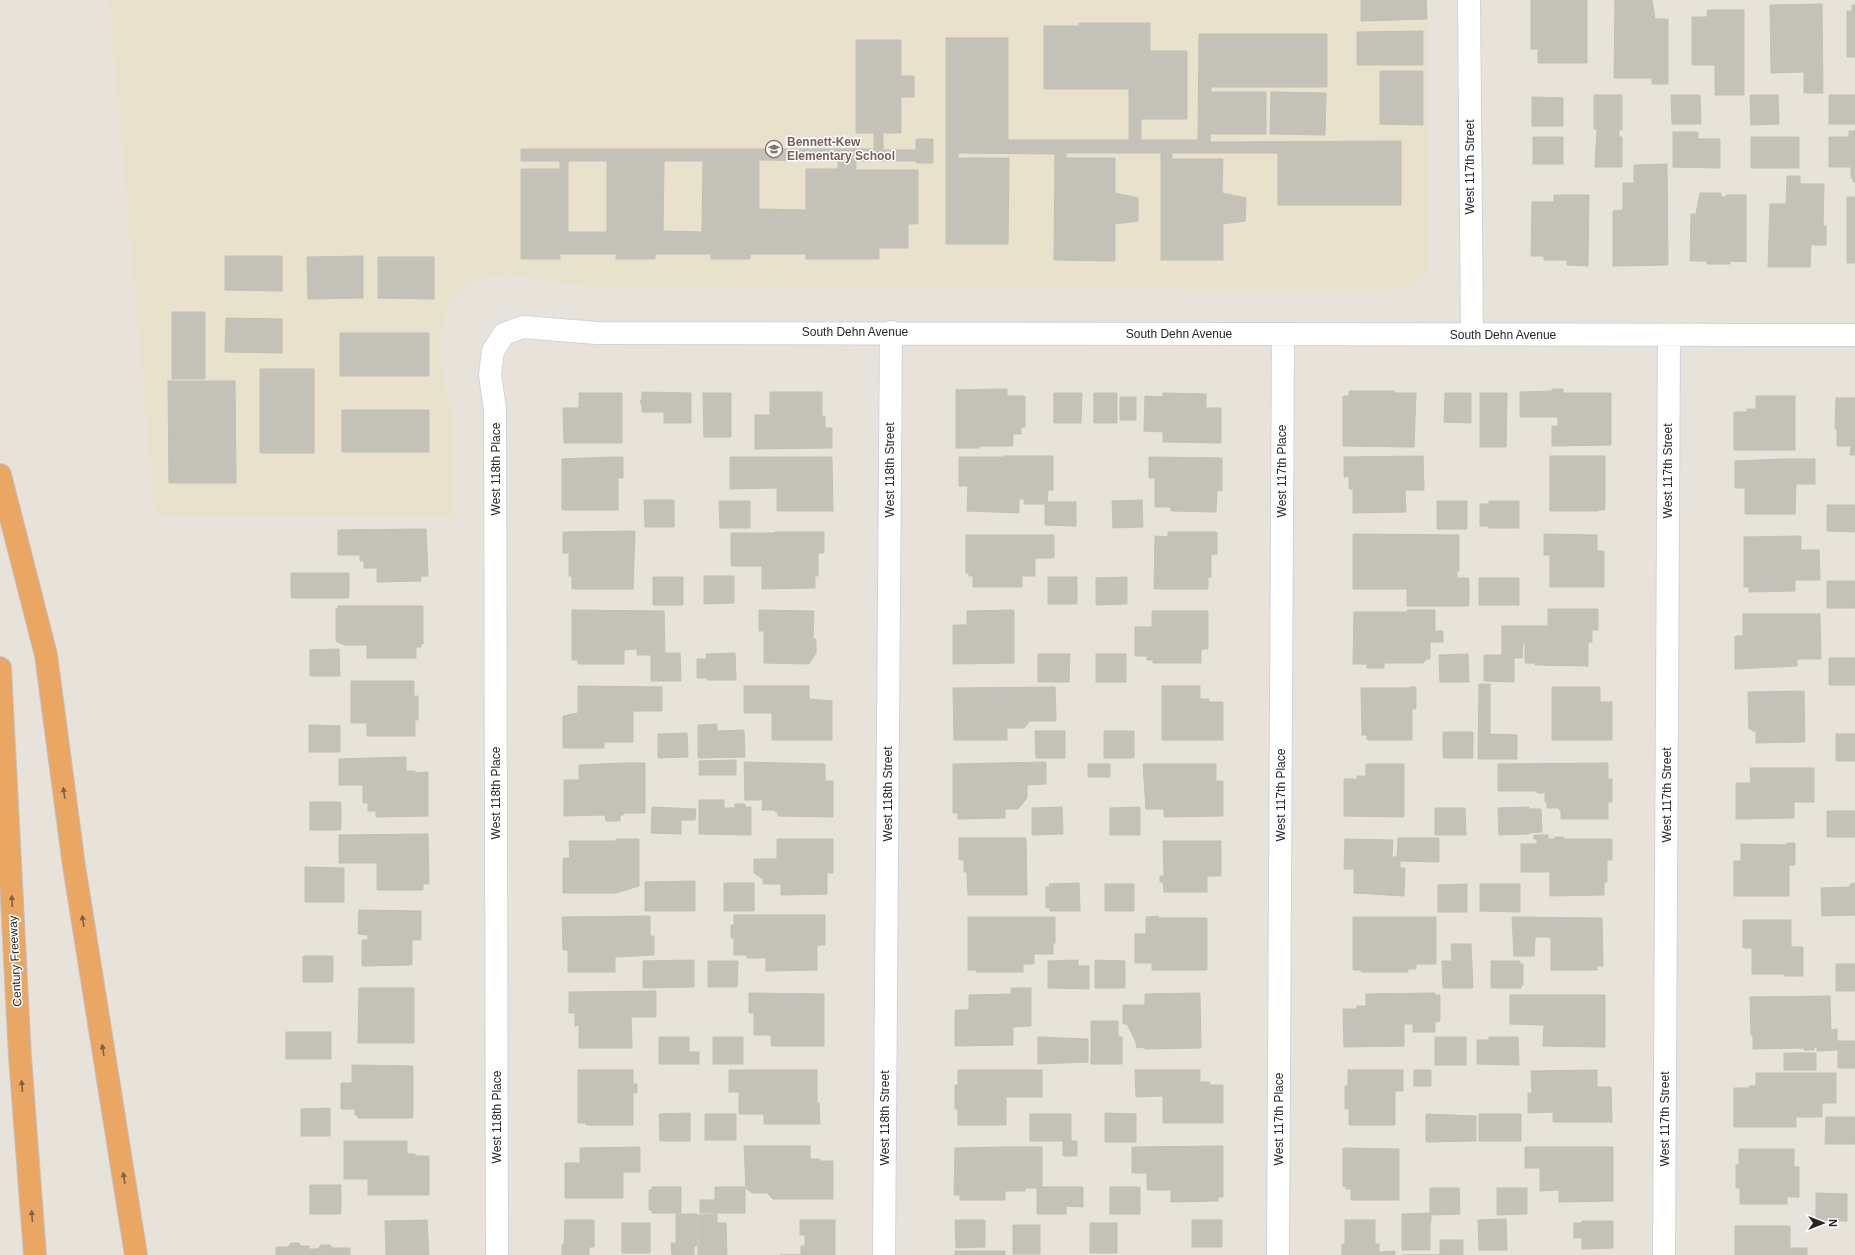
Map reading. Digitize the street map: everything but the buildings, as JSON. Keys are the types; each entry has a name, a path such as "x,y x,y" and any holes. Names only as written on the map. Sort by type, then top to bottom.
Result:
{"highway":[{"path":"0,476 46,655 74,866 136,1255"},
{"name":"Century Freeway","path":"0,668 20,1057 35,1255"}],"street":[{"name":"West 117th Street","path":"1469,0 1472,335"},
{"name":"South Dehn Avenue","path":"504,334 523,327 597,332 891,332 1283,335 1855,335"},
{"name":"West 118th Street","path":"884,1255 891,332"},
{"name":"West 118th Place","path":"497,1255 496,431 495,410 490,375 493,351 504,334"},
{"name":"West 117th Place","path":"1278,1255 1283,335"},
{"name":"West 117th Street","path":"1664,1255 1669,335"}],"shaded area":[{"name":"Bennett-Kew Elementary School","path":"109,0 1428,0 1427,268 1420,283 1401,290 585,286 508,274 488,275 463,288 449,303 440,334 443,376 453,420 453,517 155,515"}],"place":[{"name":"Bennett-Kew Elementary School","path":"774,149"}]}
